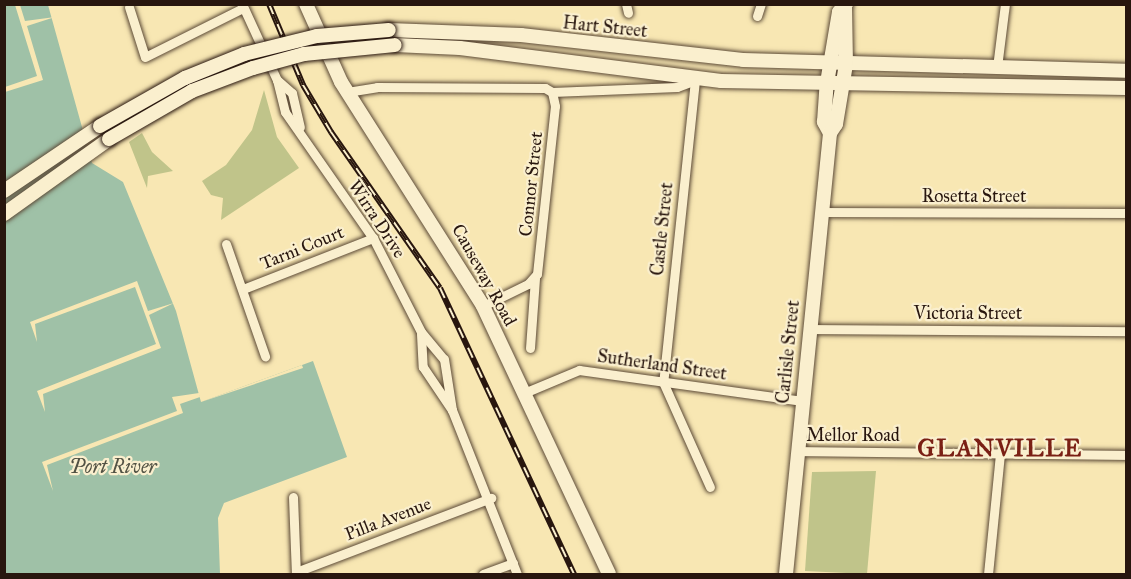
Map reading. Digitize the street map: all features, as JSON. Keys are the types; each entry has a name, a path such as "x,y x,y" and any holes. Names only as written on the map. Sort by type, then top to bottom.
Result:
{"main road":[{"name":"Causeway Road","path":"306,4 347,92 483,306 609,574"},
{"name":"Carlisle Street","path":"786,574 796,451 830,133 846,64 846,5"},
{"name":"Carlisle Street","path":"830,133 824,122 827,83 839,12 846,5"},
{"name":"Hart Street","path":"4,191 100,126 185,78 244,54 317,36 389,30 521,35 743,60 1126,71"},
{"path":"4,214 109,139 192,91 253,68 304,54 395,45 460,48 695,80 1126,88"}],"street":[{"path":"757,16 761,4"},
{"path":"997,67 1005,4"},
{"path":"129,8 145,57 243,7"},
{"name":"Wirra Drive","path":"243,7 277,80 278,99 300,127 373,238 421,332 447,366 452,410"},
{"name":"Wirra Drive","path":"277,80 292,93 300,127"},
{"path":"347,92 377,87 545,88 552,92 677,87 695,80"},
{"name":"Castle Street","path":"663,382 695,80"},
{"name":"Connor Street","path":"530,348 535,278 555,106 552,92"},
{"name":"Rosetta Street","path":"822,212 1126,213"},
{"name":"Tarni Court","path":"243,289 373,238"},
{"name":"Tarni Court","path":"226,244 265,356"},
{"path":"483,306 535,278"},
{"name":"Victoria Street","path":"809,329 1126,330"},
{"name":"Wirra Drive","path":"421,332 423,367 452,410 491,498 517,574"},
{"name":"Sutherland Street","path":"524,393 572,370 801,401"},
{"path":"663,382 710,487"},
{"name":"Mellor Road","path":"796,451 1126,455"},
{"path":"988,574 1000,453"},
{"path":"293,497 296,573"},
{"name":"Pilla Avenue","path":"296,573 491,498"},
{"path":"483,574 513,563"}],"shaded area":[{"path":"264,90 277,137 299,168 221,220 223,198 211,195 202,181 226,165 252,130"},
{"path":"142,133 152,152 173,171 148,176 147,188 129,142"},
{"path":"876,471 867,574 805,571 812,472"}],"water":[{"name":"Port River","path":"4,5 48,5 92,163 123,182 176,311 201,402 313,361 347,457 224,503 218,518 220,574 5,574"}],"pier":[{"path":"15,5 20,5 25,21 55,17 27,26 43,80 5,92 5,87 37,76"},
{"path":"137,281 148,311 174,303 149,315 161,348 43,394 45,412 37,391 156,344 135,287 35,324 37,342 30,322"},
{"path":"302,365 303,368 201,402"},
{"path":"199,393 200,397 180,404 183,413 47,465 53,491 42,462 177,411 172,397"}],"railway":[{"path":"269,4 303,85 331,132 440,288 574,574"}],"district":[{"name":"GLANVILLE","path":"1000,449"}]}
